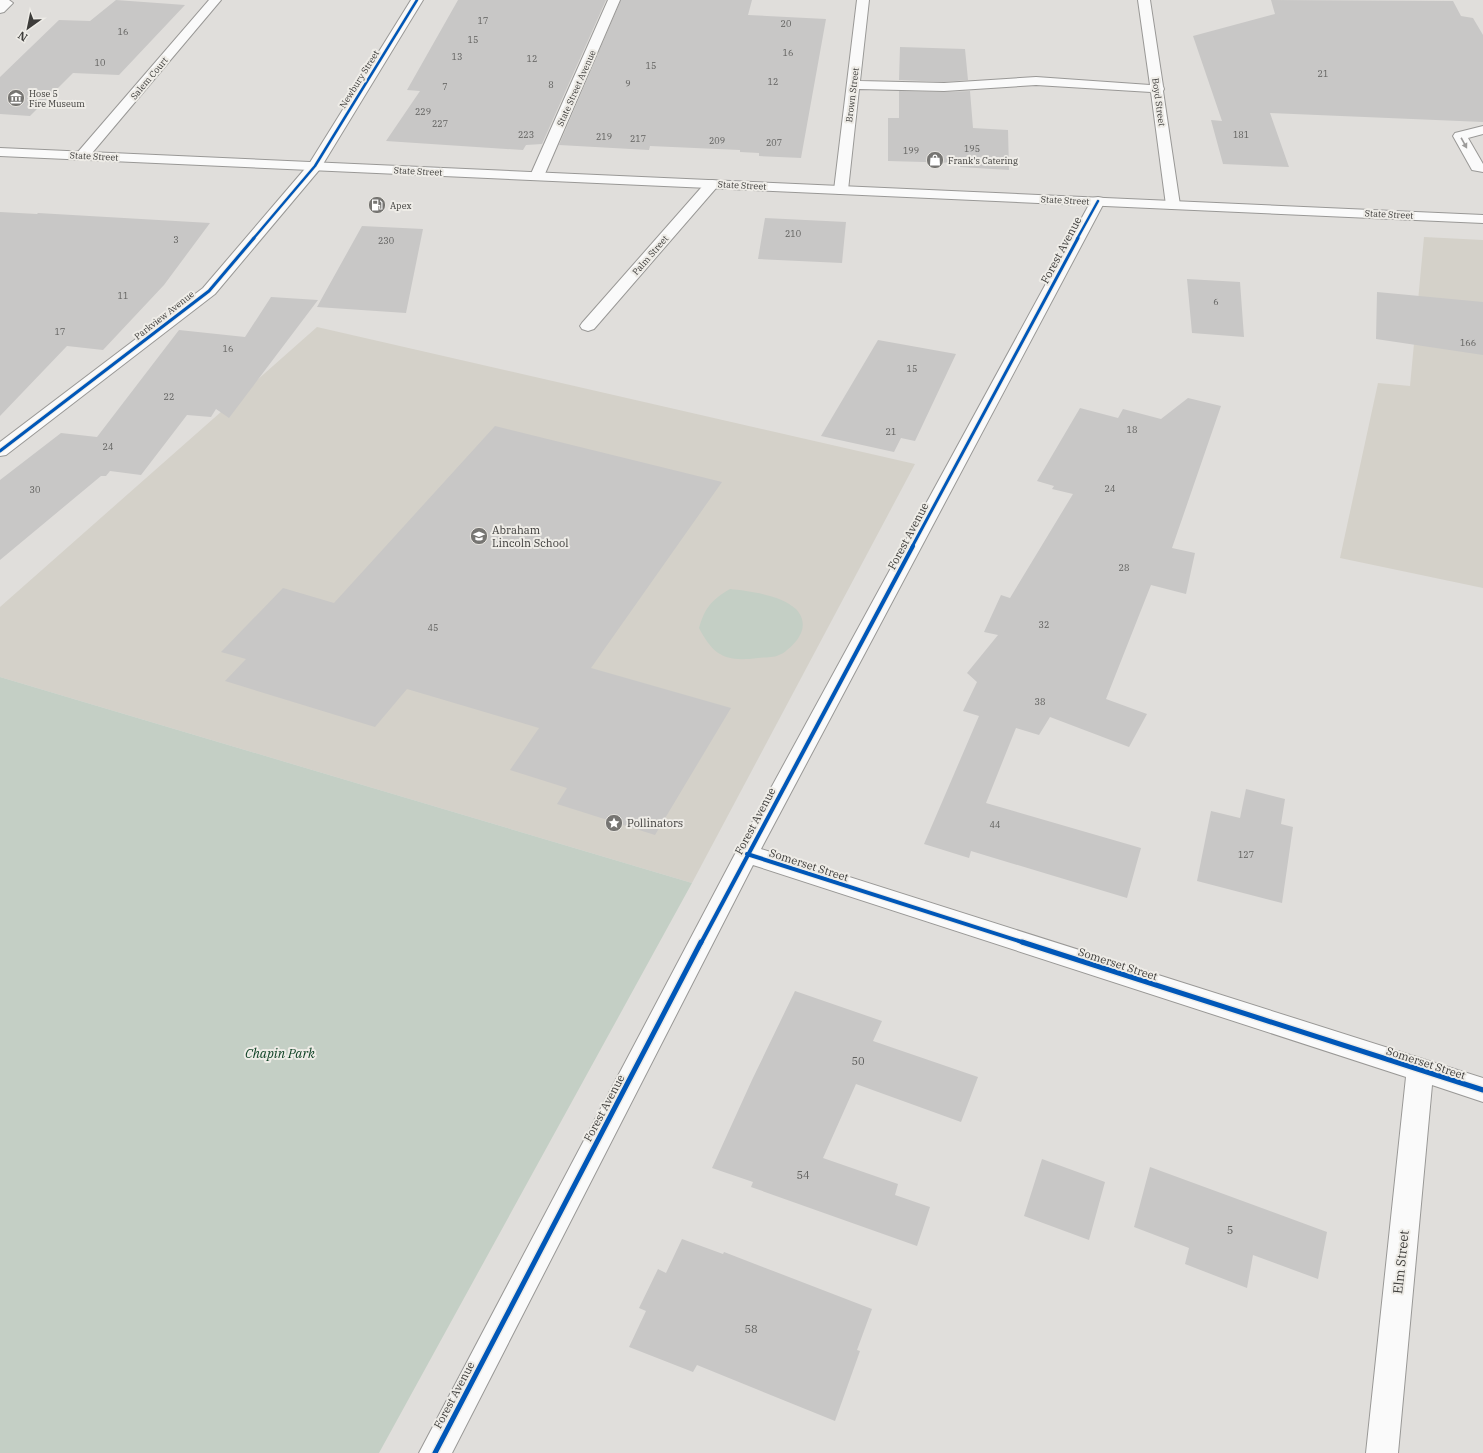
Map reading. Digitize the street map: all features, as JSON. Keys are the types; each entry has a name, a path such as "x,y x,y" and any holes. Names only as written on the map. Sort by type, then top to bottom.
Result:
{"street":[{"name":"Salem Court","path":"82,156 215,0"},
{"name":"Newbury Street","path":"314,166 417,0"},
{"name":"State Street Avenue","path":"537,176 614,0"},
{"name":"Brown Street","path":"841,190 863,0"},
{"name":"Boyd Street","path":"1144,0 1158,89 1172,205"},
{"path":"0,3 7,3 0,9"},
{"path":"853,85 944,87 1036,81 1158,89"},
{"path":"1483,130 1460,136 1477,167 1483,168"},
{"name":"State Street","path":"0,152 1483,219"},
{"name":"Parkview Avenue","path":"0,451 209,291 314,166"},
{"name":"Palm Street","path":"588,326 712,184"},
{"name":"Forest Avenue","path":"434,1453 747,854 1098,201"},
{"name":"Somerset Street","path":"747,854 1483,1090"},
{"name":"Elm Street","path":"1382,1453 1420,1070"}],"shaded area":[{"path":"1424,237 1483,240 1483,588 1340,558 1378,383 1410,386"},
{"name":"Abraham Lincoln School","path":"317,327 915,464 692,883 0,677 0,607"}],"green space":[{"path":"730,589 774,597 790,604 796,609 800,615 803,626 799,637 792,646 777,656 747,659 730,658 716,651 710,645 699,628 706,610 713,601"},
{"name":"Chapin Park","path":"0,677 692,883 379,1453 0,1453"}],"building":[{"path":"116,0 185,5 119,75 73,73 30,116 0,114 0,77 59,20 90,21"},
{"path":"458,0 606,0 542,144 526,145 523,150 386,141 420,91 407,90"},
{"path":"621,0 752,0 748,15 826,19 801,158 759,156 759,153 740,152 740,150 650,146 649,150 559,145"},
{"path":"1271,0 1453,1 1461,16 1473,18 1483,35 1483,122 1270,113 1289,167 1223,164 1211,120 1222,121 1193,36 1275,14"},
{"path":"900,47 965,49 968,80 944,82 899,80"},
{"path":"899,91 970,91 973,128 1008,130 1009,170 960,167 960,163 888,161 888,118 899,118"},
{"path":"0,212 210,223 164,285 103,350 67,346 0,416"},
{"path":"765,218 846,222 842,263 758,259"},
{"path":"362,226 423,229 406,313 317,307"},
{"path":"1187,279 1240,282 1244,337 1192,333"},
{"path":"1377,292 1483,302 1483,355 1376,339"},
{"path":"271,297 318,300 229,418 216,409 211,417 187,415 141,475 110,471 106,476 101,476 0,560 0,480 61,433 97,437 179,330 245,337"},
{"path":"878,340 956,354 915,441 901,438 894,452 821,436"},
{"path":"1188,398 1221,406 1172,548 1195,553 1186,594 1151,585 1106,699 1147,714 1129,747 1050,717 1039,735 1016,728 986,803 1141,848 1127,898 971,851 969,858 924,844 979,716 963,711 977,682 967,673 998,635 984,632 1001,595 1010,598 1073,494 1052,489 1054,486 1037,481 1080,408 1118,418 1123,409 1161,419"},
{"path":"495,426 722,482 591,668 731,708 655,835 557,804 567,788 510,770 539,728 407,689 375,727 225,681 246,659 221,652 283,588 334,603"},
{"path":"1246,789 1285,799 1281,824 1293,827 1282,903 1197,881 1211,811 1240,818"},
{"path":"795,991 882,1021 873,1041 978,1077 961,1122 856,1084 823,1158 898,1184 895,1195 930,1207 917,1246 751,1187 753,1182 712,1168"},
{"path":"1042,1159 1105,1182 1089,1240 1024,1216"},
{"path":"1150,1167 1327,1232 1318,1279 1253,1255 1247,1288 1185,1264 1189,1248 1134,1227"},
{"path":"682,1239 723,1254 724,1252 872,1309 857,1350 860,1351 835,1421 697,1365 693,1372 629,1347 646,1311 639,1308 658,1269 666,1273"}],"cycle path":[{"path":"0,451 209,291 315,166 417,0"},
{"path":"435,1453 747,854 1098,201"},
{"path":"747,854 1483,1090"}],"place":[{"name":"Hose 5 Fire Museum","path":"16,98"},
{"name":"Frank's Catering","path":"935,160"},
{"name":"Apex","path":"377,205"},
{"name":"Abraham Lincoln School","path":"479,536"},
{"name":"Pollinators","path":"614,823"}]}
